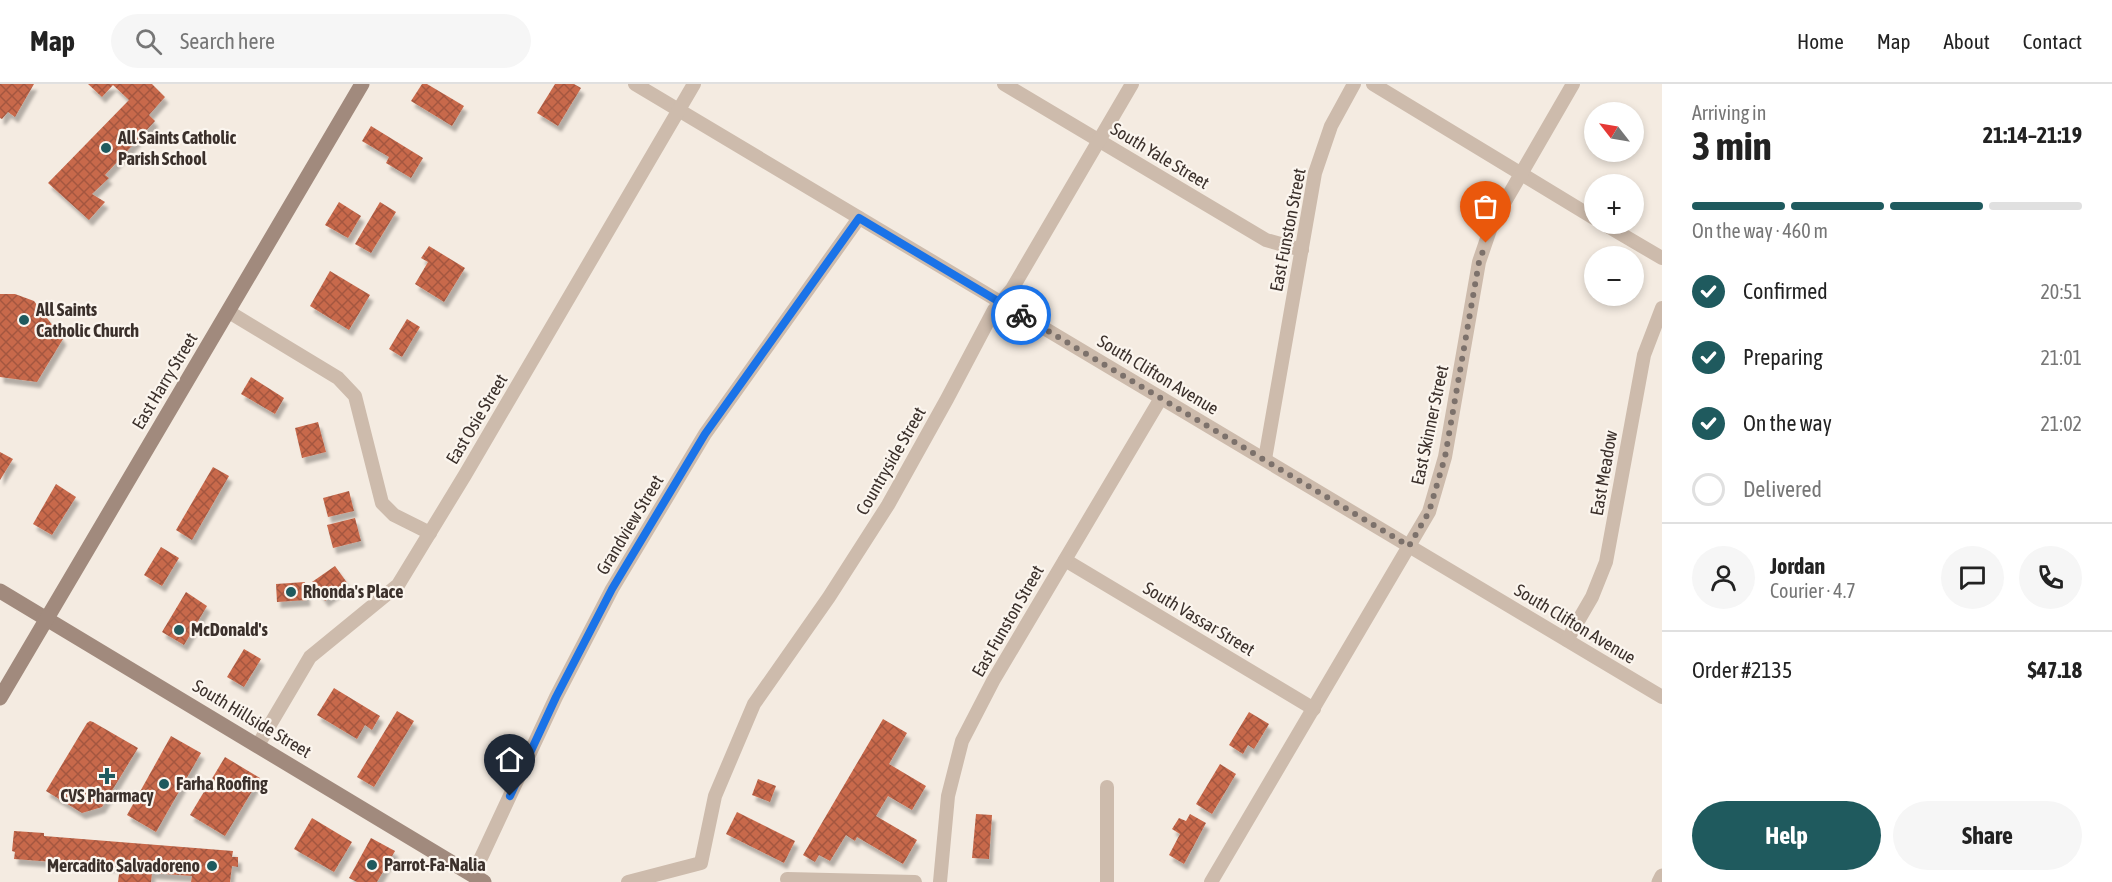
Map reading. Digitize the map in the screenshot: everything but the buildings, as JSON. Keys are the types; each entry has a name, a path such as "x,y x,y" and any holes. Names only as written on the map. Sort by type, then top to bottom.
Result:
{"main road":[{"name":"East Harry Street","path":"0,698 362,84"},
{"name":"South Hillside Street","path":"0,591 478,878"}],"street":[{"name":"South Clifton Avenue","path":"635,84 1662,697"},
{"name":"East Osie Street","path":"258,745 310,657 398,585 694,84"},
{"name":"South Yale Street","path":"1004,84 1266,240 1302,249"},
{"name":"Countryside Street","path":"628,882 701,863 715,796 754,704 829,597 888,505 994,310 1012,289 1132,84"},
{"name":"East Funston Street","path":"1265,459 1315,173 1331,126 1354,84"},
{"path":"1373,84 1584,212"},
{"name":"East Skinner Street","path":"1211,882 1429,512 1445,457 1479,262 1492,224 1573,84"},
{"name":"Grandview Street","path":"478,878 556,697 612,589 705,434 859,218"},
{"path":"1621,234 1662,258"},
{"name":"East Meadow","path":"1567,640 1592,597 1606,562 1644,355 1662,308"},
{"path":"229,312 338,378 351,390 355,396 382,503 394,515 430,533"},
{"name":"East Funston Street","path":"940,882 948,796 962,741 993,681 1161,398"},
{"name":"South Vassar Street","path":"1065,560 1314,709"},
{"path":"1107,787 1107,882"},
{"path":"1659,882 1662,876"},
{"path":"787,879 915,882"}],"way so far":[{"path":"1021,315 1409,546 1429,512 1445,457 1479,262 1486,243"}],"place":[{"name":"All Saints Catholic Parish School","path":"106,148"},
{"name":"All Saints Catholic Church","path":"24,320"},
{"name":"Rhonda's Place","path":"291,592"},
{"name":"McDonald's","path":"179,630"},
{"name":"CVS Pharmacy","path":"107,776"},
{"name":"Farha Roofing","path":"164,784"},
{"name":"Parrot-Fa-Nalia","path":"372,865"},
{"name":"Mercadito Salvadoreno","path":"212,866"}],"route":[{"path":"510,796 556,697 612,589 705,434 859,218 1021,315"}]}
